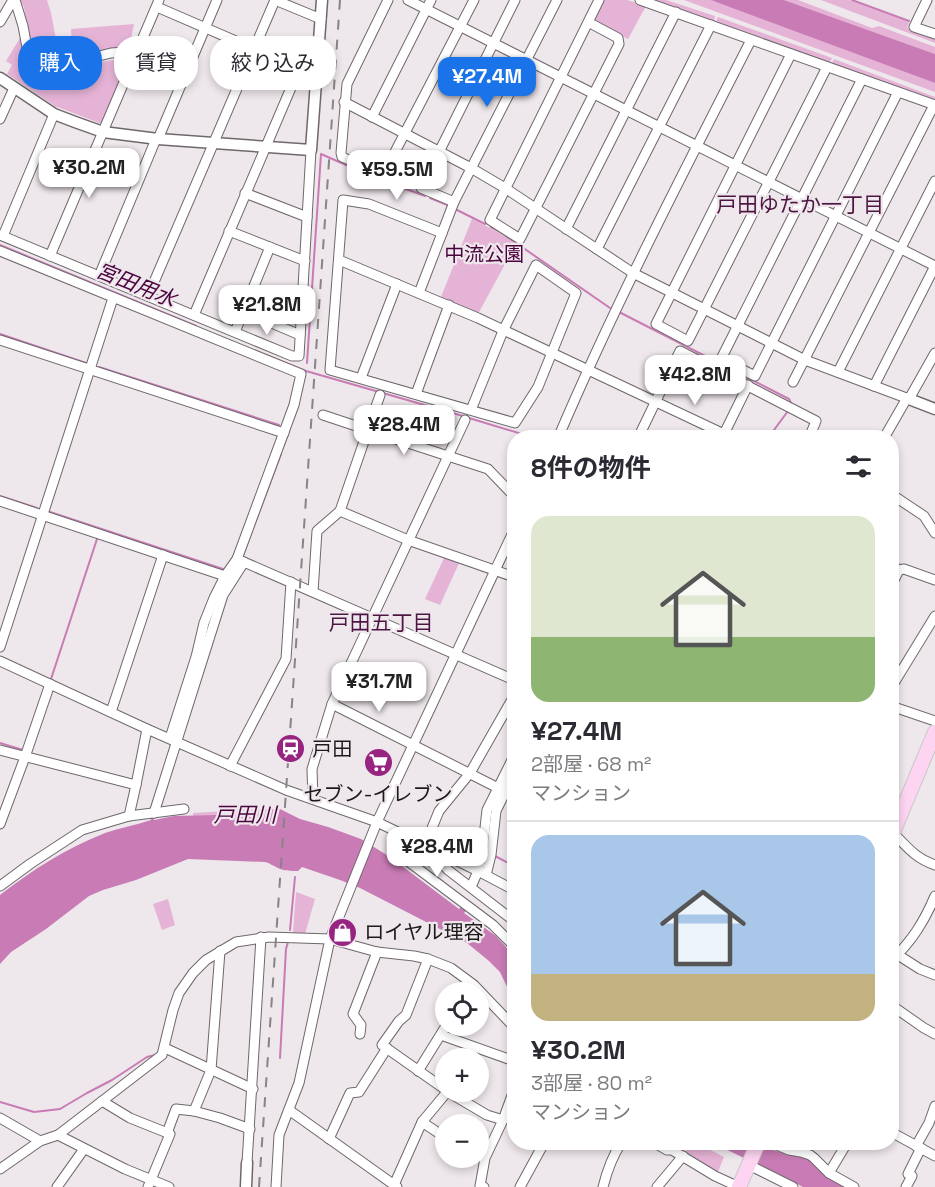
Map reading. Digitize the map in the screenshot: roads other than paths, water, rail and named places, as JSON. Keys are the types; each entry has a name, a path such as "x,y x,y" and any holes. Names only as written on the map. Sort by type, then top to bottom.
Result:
{"main road":[{"path":"899,817 935,732"},
{"path":"739,1187 755,1150"}],"street":[{"path":"0,22 14,0"},
{"path":"14,0 23,26 28,53 34,60 51,68 114,53"},
{"path":"99,276 217,0"},
{"path":"260,36 275,0 321,19"},
{"path":"320,36 322,0"},
{"path":"388,0 346,84 341,153 342,157 383,175 474,0"},
{"path":"408,0 935,266 874,386"},
{"path":"372,117 431,0"},
{"path":"452,207 421,188 515,0"},
{"path":"419,293 452,207 557,0"},
{"path":"588,22 618,38 620,44 520,239 490,220 505,188 561,77 588,22 599,0"},
{"path":"640,0 934,105 793,382"},
{"path":"927,0 914,27 935,34"},
{"path":"144,36 158,3 224,36"},
{"path":"566,229 676,12"},
{"path":"597,249 711,25"},
{"path":"561,430 633,273 751,40"},
{"path":"791,54 656,324 688,340 827,67"},
{"path":"0,78 54,114 103,132 157,139 311,150"},
{"path":"862,79 721,359 755,376 898,92"},
{"path":"0,119 14,88"},
{"path":"50,256 121,90"},
{"path":"148,296 236,90"},
{"path":"194,315 290,90"},
{"path":"54,114 1,236 299,357 316,90"},
{"path":"344,102 505,188 633,273 805,360 935,409"},
{"path":"838,372 935,181"},
{"path":"245,193 307,217"},
{"path":"442,233 369,204 343,200 330,370 514,423 538,387 576,293 536,265 503,331 471,410"},
{"path":"229,231 304,261"},
{"path":"235,332 270,247"},
{"path":"0,251 301,374 294,405 241,561 223,595 173,740"},
{"path":"339,260 449,305 711,430"},
{"path":"361,378 397,284"},
{"path":"0,647 113,298"},
{"path":"416,394 449,305"},
{"path":"243,312 300,335"},
{"path":"0,340 284,433"},
{"path":"642,430 680,351 816,421 812,430"},
{"path":"889,430 935,353"},
{"path":"726,430 748,385"},
{"path":"313,592 317,531 340,511 380,395"},
{"path":"324,415 488,469 507,489"},
{"path":"313,799 312,769 332,704 465,420"},
{"path":"899,499 924,516 935,533"},
{"path":"0,501 225,576"},
{"path":"340,511 408,540 507,575"},
{"path":"276,1187 279,1136 301,1073 330,939 377,822 507,545"},
{"path":"111,712 163,555"},
{"path":"154,813 204,623 225,576 241,561"},
{"path":"241,561 507,677"},
{"path":"899,570 904,569 935,580"},
{"path":"230,766 286,659 291,582"},
{"path":"899,675 935,616"},
{"path":"0,661 286,790 377,822 507,886"},
{"path":"0,824 50,684"},
{"path":"332,704 506,791 496,812 491,855 474,890"},
{"path":"425,845 439,811 470,773 507,708"},
{"path":"899,709 935,721"},
{"path":"129,816 147,729"},
{"path":"0,750 136,785"},
{"path":"0,886 82,830 129,816 184,809"},
{"path":"899,841 922,861 935,865"},
{"path":"425,845 448,870 507,916"},
{"path":"401,856 493,924 507,939"},
{"path":"899,952 926,918 935,896"},
{"path":"246,1187 261,937"},
{"path":"0,1169 40,1141 58,1135 162,1055 179,993 193,973 206,960 236,942 261,937 330,939 377,952 428,959 451,968 464,982"},
{"path":"194,1111 210,1070 220,951"},
{"path":"360,1034 361,1025 353,1014 377,952"},
{"path":"428,959 406,1015 382,1045 435,1083"},
{"path":"899,960 935,975"},
{"path":"489,1005 507,1022"},
{"path":"899,1011 935,1034"},
{"path":"418,1071 440,1036"},
{"path":"457,1036 507,1059"},
{"path":"165,1048 253,1089"},
{"path":"329,1139 350,1093 359,1092 387,1048"},
{"path":"102,1101 130,1118 170,1134 149,1184"},
{"path":"289,1110 395,1186 422,1122 438,1102"},
{"path":"465,1102 487,1115 503,1120"},
{"path":"906,1187 912,1176 908,1174 935,1106"},
{"path":"167,1133 176,1109 220,1118 250,1129"},
{"path":"489,1144 507,1109"},
{"path":"0,1118 40,1141"},
{"path":"422,1122 435,1131"},
{"path":"58,1135 149,1184 169,1187"},
{"path":"899,1136 935,1156"},
{"path":"57,1187 84,1149"},
{"path":"520,1187 540,1150"},
{"path":"603,1187 616,1150"},
{"path":"678,1150 683,1156 715,1176 739,1187"},
{"path":"789,1150 810,1155 829,1173 854,1187"},
{"path":"829,1173 843,1150"},
{"path":"672,1187 660,1183 683,1156"},
{"path":"749,1164 789,1185"},
{"path":"481,1186 482,1168"},
{"path":"379,1187 383,1177"}],"water":[{"path":"711,0 784,0 935,54 935,83"},
{"name":"戸田川","path":"262,809 280,809 300,819 361,839 390,857 459,909 462,906 467,909 464,913 496,936 507,948 507,987 500,972 467,943 360,888 302,867 298,871 288,871 265,862 188,859 136,880 103,890 89,896 11,952 0,964 0,895 50,860 91,839 151,820 150,817 153,816 154,820 174,816 257,814"},
{"path":"727,1150 774,1150 806,1158 847,1187 803,1187 790,1180 788,1187 787,1179"}],"waterway":[{"path":"852,0 909,21"},
{"path":"307,363 321,154 425,196"},
{"path":"430,198 450,206"},
{"path":"455,209 485,224"},
{"path":"491,227 499,231"},
{"path":"506,236 610,308"},
{"name":"宮田用水","path":"0,245 196,326"},
{"path":"619,312 789,399 791,403"},
{"path":"0,334 86,363"},
{"name":"宮田用水","path":"266,355 306,371 463,416"},
{"path":"99,367 279,425"},
{"path":"774,430 788,411"},
{"name":"宮田用水","path":"469,418 509,430"},
{"path":"282,450 288,434"},
{"path":"242,558 281,454"},
{"path":"0,496 37,508"},
{"path":"50,512 223,569"},
{"path":"51,679 97,539"},
{"path":"0,743 23,750"},
{"path":"495,856 507,862"},
{"path":"290,930 295,877"},
{"path":"280,1058 288,942"},
{"path":"0,1102 34,1112 60,1109 147,1057 155,1055"}],"railway":[{"path":"259,1187 340,0"}],"place":[{"name":"戸田","path":"291,749"},
{"name":"セブン-イレブン","path":"378,763"},
{"name":"ロイヤル理容","path":"343,932"}],"district":[{"name":"戸田ゆたか一丁目","path":"800,205"},
{"name":"戸田五丁目","path":"381,623"}],"park label":[{"name":"中流公園","path":"484,254"}]}
